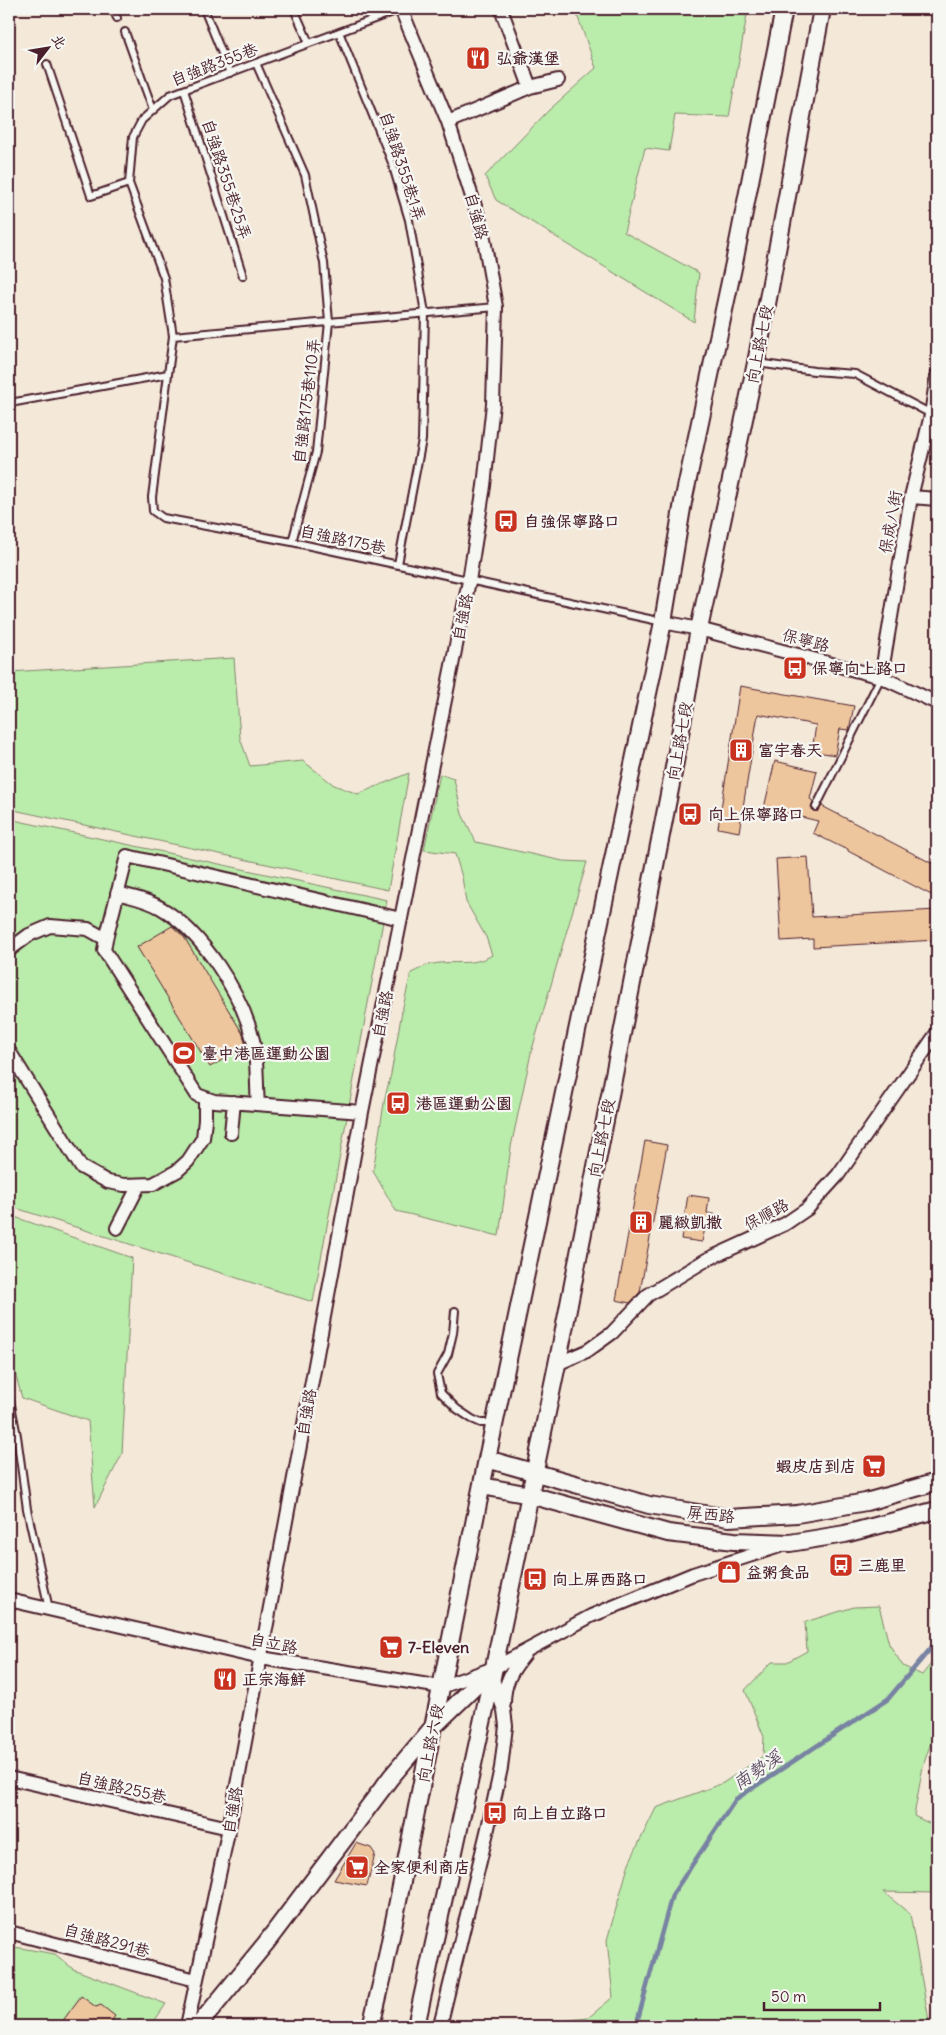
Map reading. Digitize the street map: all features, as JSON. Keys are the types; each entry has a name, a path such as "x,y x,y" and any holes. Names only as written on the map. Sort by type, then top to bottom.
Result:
{"main road":[{"path":"487,1459 663,622 683,502 734,262 784,9"},
{"name":"向上路七段","path":"533,1472 557,1364 669,794 699,629 756,363 822,9"},
{"name":"屏西路","path":"487,1459 649,1505 729,1518 797,1514 866,1502 937,1482"},
{"name":"向上路六段","path":"371,2026 383,1976 487,1459"},
{"path":"416,2026 493,1673 530,1495 533,1472"},
{"name":"屏西路","path":"482,1486 530,1495 668,1533 734,1541 790,1543 845,1534 937,1510"},
{"path":"198,2026 266,1943 391,1777 434,1726 493,1673"}],"street":[{"name":"自強路","path":"186,2026 229,1828 362,1112 469,581 484,486 493,404 496,306 482,228 448,122 401,9"},
{"path":"500,9 530,87"},
{"path":"448,122 530,87 558,80"},
{"name":"保成八街","path":"881,677 911,497 934,416 937,375"},
{"path":"911,497 937,499"},
{"name":"保寧路","path":"663,622 699,629 881,677 937,703"},
{"path":"362,1112 214,1101 197,1095 104,950 106,939 127,856 401,919"},
{"path":"118,893 160,907 179,920 218,966 244,1014 253,1039 257,1063 258,1104"},
{"path":"9,950 29,935 50,926 88,929 106,939"},
{"name":"保順路","path":"557,1364 587,1350 612,1332 648,1295 706,1260 785,1224 807,1209 838,1175 937,1033"},
{"path":"9,1051 81,1167 108,1182 124,1185 153,1184 177,1171 188,1162 202,1138 205,1120 205,1098"},
{"path":"231,1133 234,1102"},
{"path":"117,1228 139,1185"},
{"name":"屏西路","path":"493,1673 529,1649 591,1616 693,1574 790,1543"},
{"name":"自立路","path":"9,1600 261,1658 441,1687 493,1673"},
{"path":"440,2026 501,1768 506,1726 504,1689 511,1672 529,1649"},
{"path":"493,1673 504,1710"},
{"name":"自強路255巷","path":"9,1778 229,1828"},
{"name":"自強路291巷","path":"9,1932 196,1980"}],"lane":[{"path":"114,9 117,18"},
{"path":"204,9 230,73"},
{"path":"294,9 309,43"},
{"name":"自強路355巷","path":"174,336 164,278 129,183 133,137 142,120 170,95 401,9"},
{"path":"125,32 153,110"},
{"name":"自強路355巷1弄","path":"339,32 391,160 409,220 426,313 422,440 398,564"},
{"name":"自強路175巷110弄","path":"256,63 305,175 324,263 329,322 316,452 292,542"},
{"path":"47,64 91,196 129,183"},
{"name":"自強路355巷25弄","path":"184,90 243,276"},
{"path":"174,336 496,306"},
{"name":"自強路175巷","path":"174,336 152,497 153,511 163,518 398,564 663,622"},
{"path":"756,363 814,371 855,374 934,416"},
{"path":"10,403 168,374"},
{"path":"816,807 881,677"},
{"path":"454,1310 453,1333 448,1354 437,1374 441,1393 457,1409 472,1419 481,1423 494,1423"},
{"path":"9,1394 27,1509 49,1610"}],"green space":[{"path":"575,9 748,9 729,117 675,115 669,151 645,148 624,232 699,273 694,322 496,200 485,176 549,110 596,68"},
{"path":"234,658 240,738 250,766 303,761 334,785 358,794 409,773 388,890 9,809 9,672"},
{"path":"440,774 454,779 462,814 476,842 563,861 587,862 531,1053 511,1147 499,1236 396,1211 373,1171 385,1097 411,973 425,966 440,963 478,961 492,955 486,937 466,902 462,877 455,854 424,850"},
{"name":"臺中港區運動公園","path":"9,819 387,900 313,1302 9,1206"},
{"path":"9,1215 132,1258 122,1454 95,1507 88,1421 22,1398 9,1351"},
{"path":"879,1606 889,1644 903,1666 922,1675 937,1656 937,1725 923,1766 914,1816 937,1827 937,1893 883,1892 910,1914 930,2026 533,2026 535,2024 588,2018 613,1997 607,1940 629,1863 656,1808 723,1783 763,1756 764,1737 745,1690 772,1662 787,1662 807,1651 805,1622 854,1607"},
{"path":"9,1946 55,1954 73,1969 166,2004 151,2026 9,2026"}],"building":[{"path":"740,686 854,706 849,730 840,729 835,755 812,751 816,725 758,714 739,832 718,828"},
{"path":"775,761 817,771 810,799 813,801 811,807 813,811 818,811 822,806 937,866 937,898 848,851 848,849 813,833 818,821 764,808"},
{"path":"808,857 812,917 937,910 937,940 813,947 813,939 781,941 776,859"},
{"path":"172,926 184,937 243,1034 246,1046 210,1067 137,947"},
{"name":"麗緻凱撒","path":"645,1141 667,1145 640,1292 630,1303 616,1300"},
{"name":"麗緻凱撒","path":"688,1195 709,1198 707,1213 719,1215 717,1230 705,1228 702,1242 681,1239"},
{"name":"全家便利商店","path":"356,1843 371,1848 375,1854 367,1886 334,1880"},
{"path":"81,1996 96,2007 101,2005 115,2016 108,2026 59,2026"}],"waterway":[{"name":"南勢溪","path":"636,2026 672,1895 736,1799 888,1699 937,1641"}],"place":[{"name":"弘爺漢堡","path":"478,58"},
{"name":"自強保寧路口","path":"506,521"},
{"name":"保寧向上路口","path":"795,668"},
{"name":"富宇春天","path":"741,750"},
{"name":"向上保寧路口","path":"690,814"},
{"name":"臺中港區運動公園","path":"184,1053"},
{"name":"港區運動公園","path":"398,1103"},
{"name":"麗緻凱撒","path":"641,1222"},
{"name":"蝦皮店到店","path":"874,1466"},
{"name":"三鹿里","path":"841,1565"},
{"name":"益粥食品","path":"729,1572"},
{"name":"向上屏西路口","path":"535,1579"},
{"name":"7-Eleven","path":"391,1647"},
{"name":"正宗海鮮","path":"225,1679"},
{"name":"向上自立路口","path":"495,1813"},
{"name":"全家便利商店","path":"357,1867"}]}
